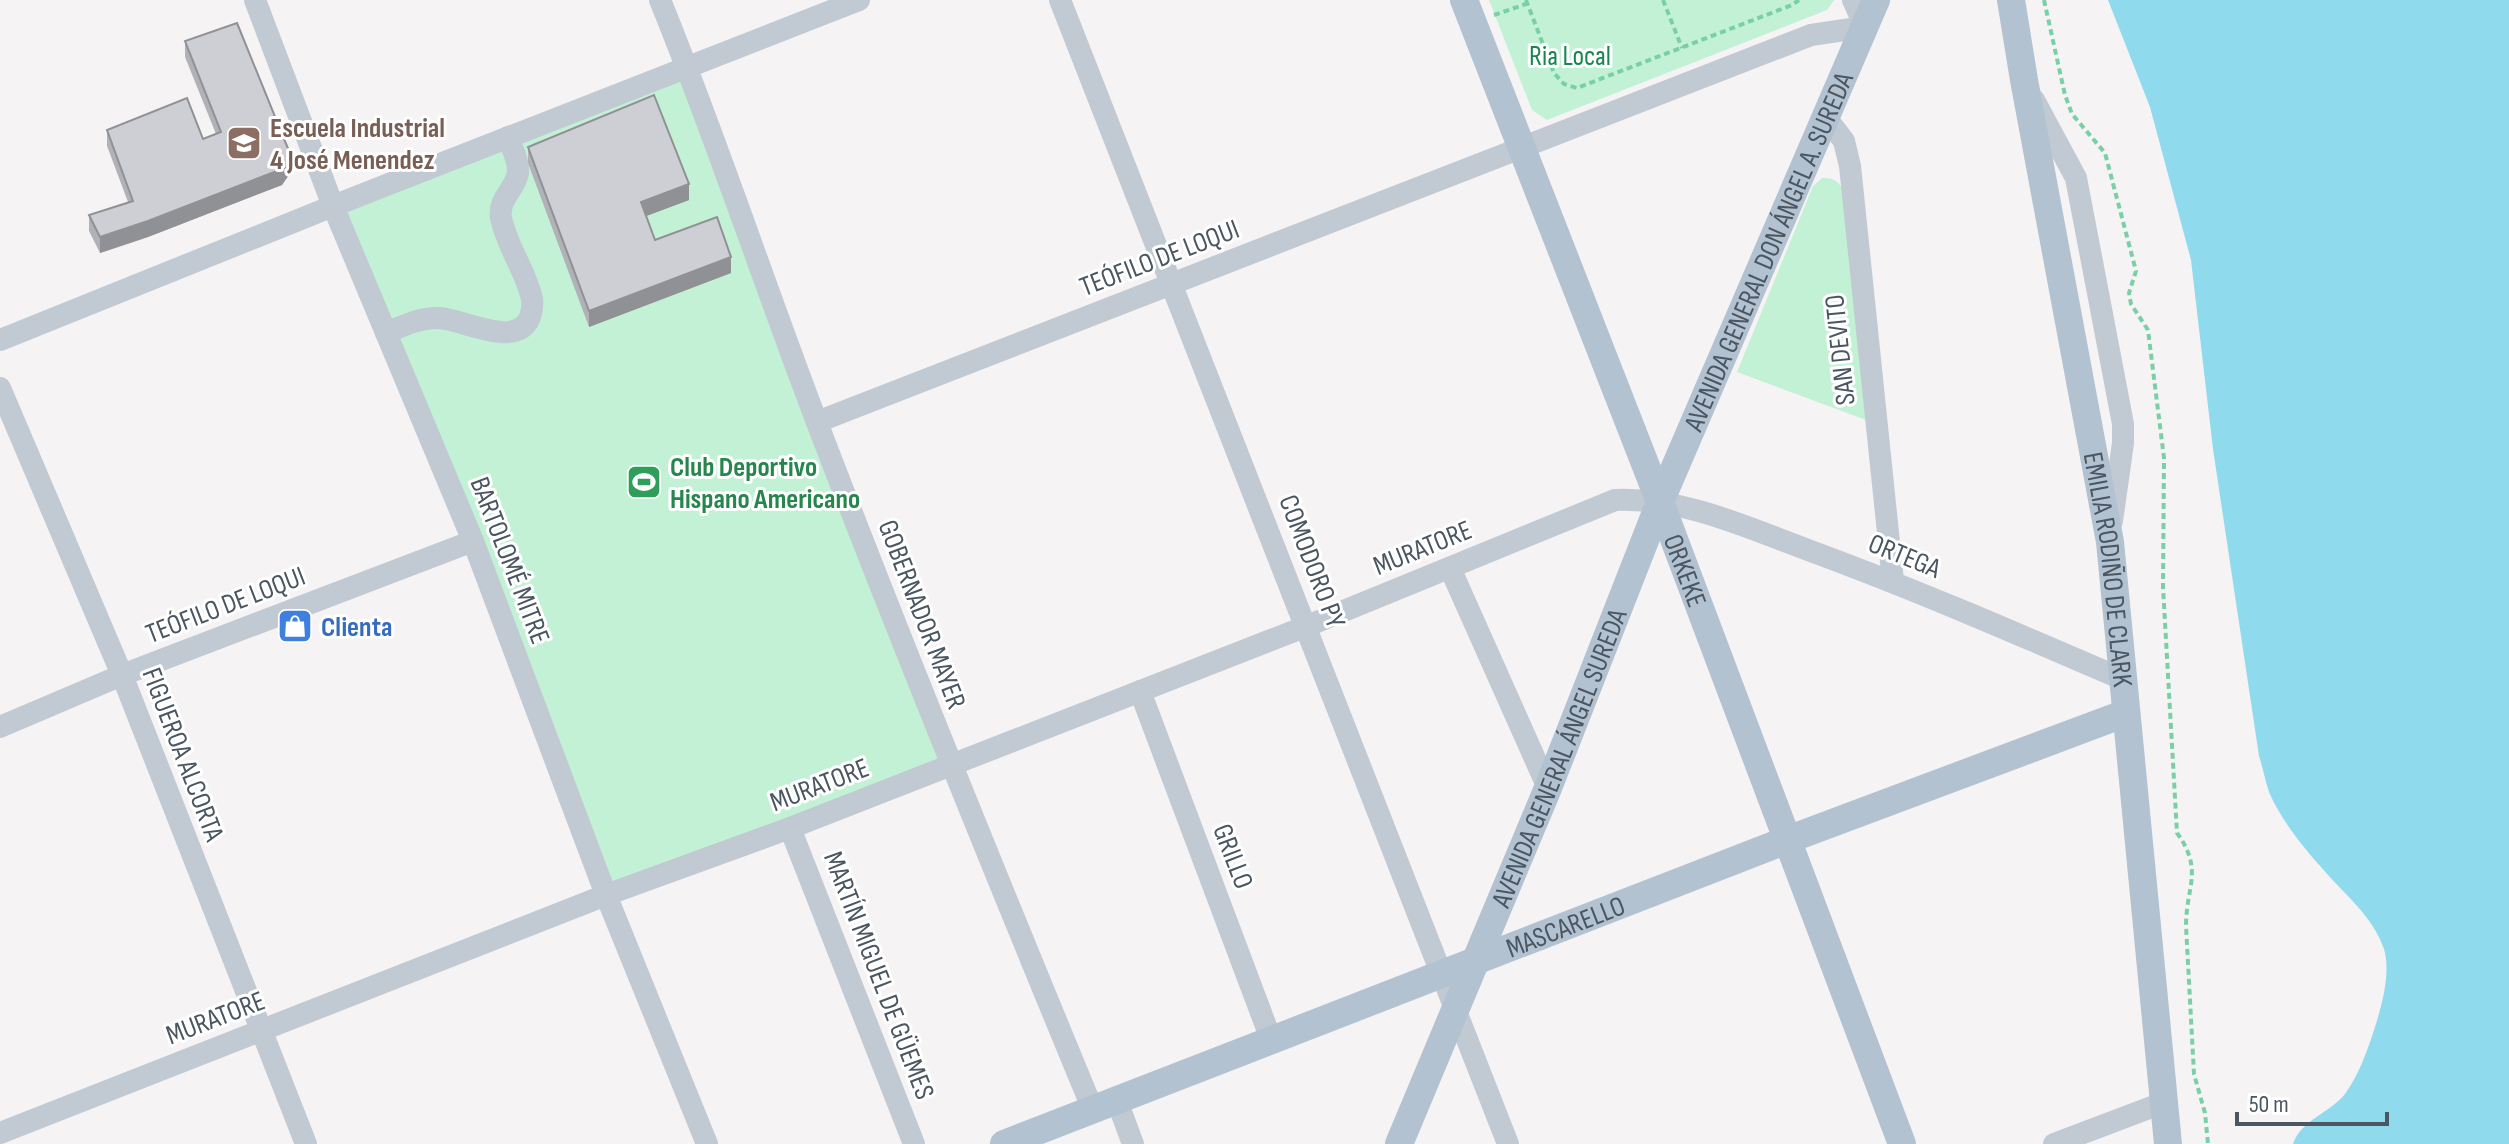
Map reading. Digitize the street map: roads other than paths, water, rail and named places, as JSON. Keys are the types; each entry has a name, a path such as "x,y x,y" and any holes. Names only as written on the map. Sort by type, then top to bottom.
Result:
{"main road":[{"name":"AVENIDA GENERAL DON ÁNGEL A. SUREDA","path":"1660,502 1876,0"},
{"name":"EMILIA RODIÑO DE CLARK","path":"2011,0 2110,542 2168,1144"},
{"name":"ORKEKE","path":"1468,11 1660,502 1902,1144"},
{"name":"AVENIDA GENERAL ÁNGEL SUREDA","path":"1399,1144 1548,788 1660,502"},
{"name":"MASCARELLO","path":"1004,1144 1787,840 2126,713"}],"street":[{"name":"BARTOLOMÉ MITRE","path":"255,0 333,206 473,541 606,895 707,1144"},
{"name":"GOBERNADOR MAYER","path":"660,0 817,422 950,766 1105,1106 1133,1144"},
{"path":"0,340 859,0"},
{"name":"COMODORO PY","path":"1060,0 1508,1144"},
{"path":"1853,0 1865,27"},
{"name":"TEÓFILO DE LOQUI","path":"817,422 1811,35 1865,27"},
{"name":"SAN DEVITO","path":"1827,119 1844,141 1850,166 1893,581"},
{"path":"386,333 419,320 439,318 496,333 518,330 528,322 533,308 532,297 500,215 502,200 518,174 508,137"},
{"name":"FIGUEROA ALCORTA","path":"0,388 122,675 306,1144"},
{"name":"MURATORE","path":"0,1133 606,895 950,766 1307,626 1615,500 1660,502"},
{"name":"ORTEGA","path":"1660,502 1717,516 1893,581 2122,679"},
{"name":"TEÓFILO DE LOQUI","path":"0,727 122,675 473,541"},
{"path":"1450,568 1548,788"},
{"name":"GRILLO","path":"1140,691 1272,1042"},
{"name":"MARTÍN MIGUEL DE GÜEMES","path":"790,828 914,1144"},
{"path":"2054,1144 2165,1102"}],"water":[{"path":"2108,0 2509,0 2509,1144 2293,1144 2302,1129 2345,1094 2359,1070 2380,1009 2386,958 2373,926 2299,841 2279,812 2268,788 2259,756 2213,449 2191,260 2150,107"}],"place":[{"name":"Escuela Industrial 4 José Menendez","path":"244,143"},
{"name":"Club Deportivo Hispano Americano","path":"644,482"},
{"name":"Clienta","path":"295,626"}],"park label":[{"name":"Ria Local","path":"1570,55"}]}
